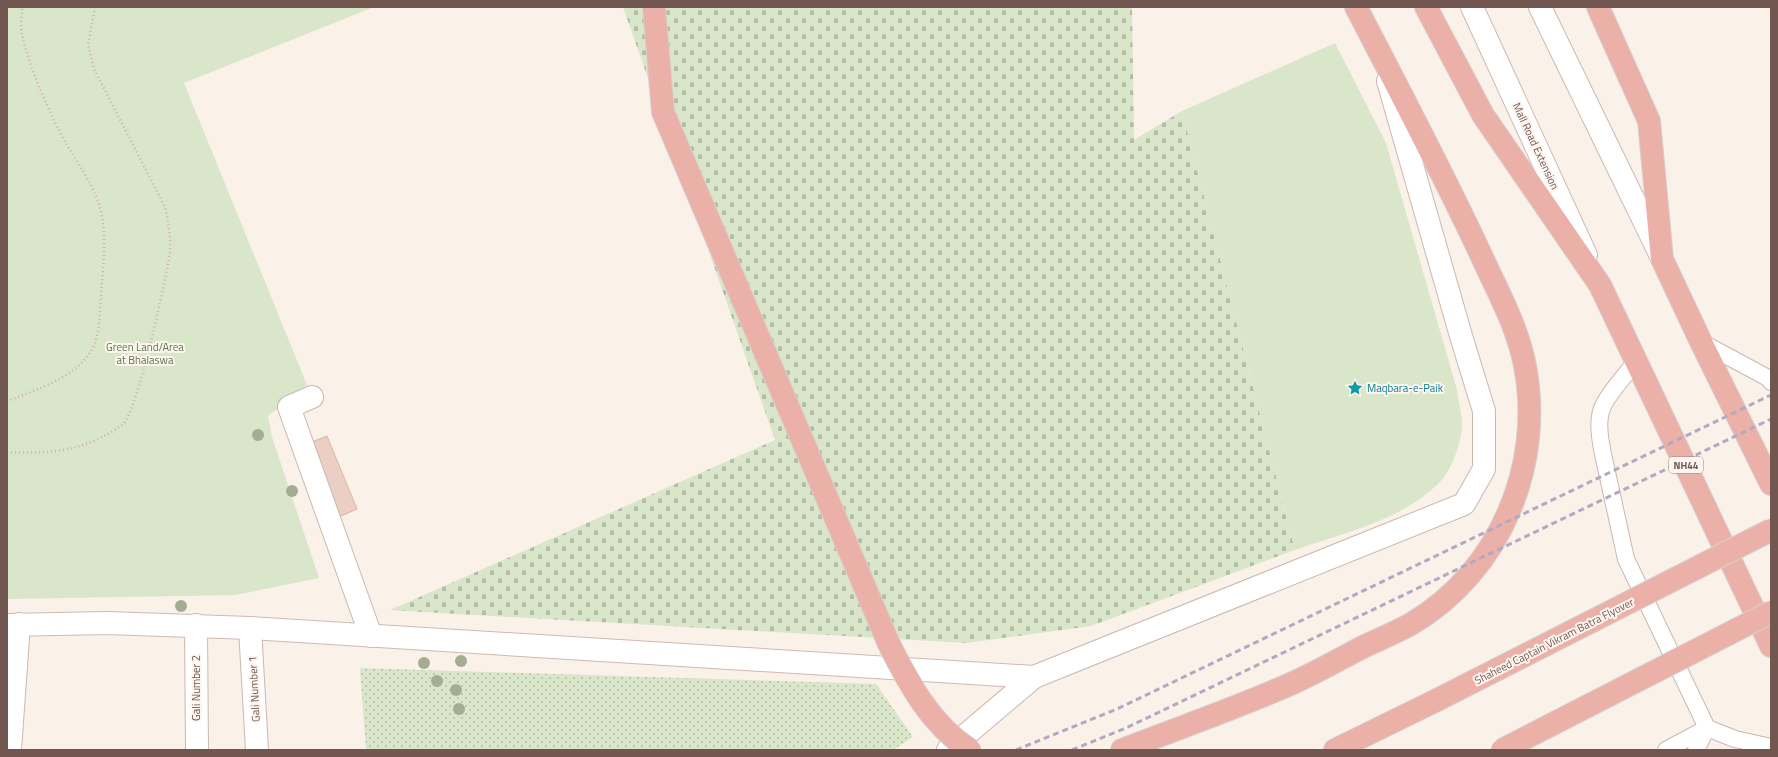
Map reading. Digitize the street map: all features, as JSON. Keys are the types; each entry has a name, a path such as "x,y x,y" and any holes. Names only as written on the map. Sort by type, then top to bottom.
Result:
{"highway":[{"path":"654,7 663,112 889,644 908,682 932,717 957,742 970,750"},
{"path":"1122,750 1280,689 1412,624 1439,604 1468,576 1485,556 1502,527 1516,497 1525,465 1530,431 1530,398 1525,365 1516,332 1462,213 1356,7"},
{"path":"1426,7 1483,114 1600,285"},
{"path":"1598,7 1649,122 1662,258 1701,342 1771,484"},
{"name":"NH44","path":"1600,285 1771,646"},
{"name":"Shaheed Captain Vikram Batra Flyover","path":"1335,750 1451,693 1771,530"},
{"path":"1502,750 1771,612"}],"street":[{"name":"Mall Road Extension","path":"1472,7 1600,285"},
{"path":"1540,7 1662,258"},
{"path":"948,750 1034,677 1464,504 1484,469 1484,411 1460,336 1382,56"},
{"path":"312,397 289,407 370,636"},
{"path":"10,750 13,624 107,623 250,628 1034,677"},
{"name":"Gali Number 2","path":"196,626 197,750"},
{"name":"Gali Number 1","path":"250,628 257,750"}],"lane":[{"path":"1701,342 1768,378 1771,382"},
{"path":"1636,361 1603,404 1600,420 1600,436 1603,454 1626,559 1707,728 1735,739 1771,747"},
{"path":"1666,750 1707,728"},
{"path":"1696,750 1707,728"}],"path":[{"path":"7,401 25,395 74,371 92,351 98,328 104,262 103,224 100,209 89,183 59,131 35,74 22,33 22,7"},
{"path":"7,453 47,452 87,445 124,423 135,397 156,322 170,252 170,231 165,207 94,69 88,45 95,7"}],"green space":[{"name":"Green Land/Area at Bhalaswa","path":"7,7 374,7 184,83 307,385 268,416 272,437 319,578 236,595 7,599"},
{"path":"623,7 1132,7 1134,140 1182,111 1295,550 1091,626 966,643 390,610 775,440"},
{"path":"1335,43 1386,143 1457,390 1462,429 1457,451 1447,473 1438,484 1423,497 1389,517 1295,550 1182,111"},
{"path":"360,668 876,684 913,737 893,750 366,750"}],"building":[{"path":"327,436 357,509 339,517 309,443"}],"railway":[{"path":"1016,750 1117,709 1771,395"},
{"path":"1072,750 1126,728 1771,419"}],"place":[{"name":"Maqbara-e-Paik","path":"1355,388"}]}
